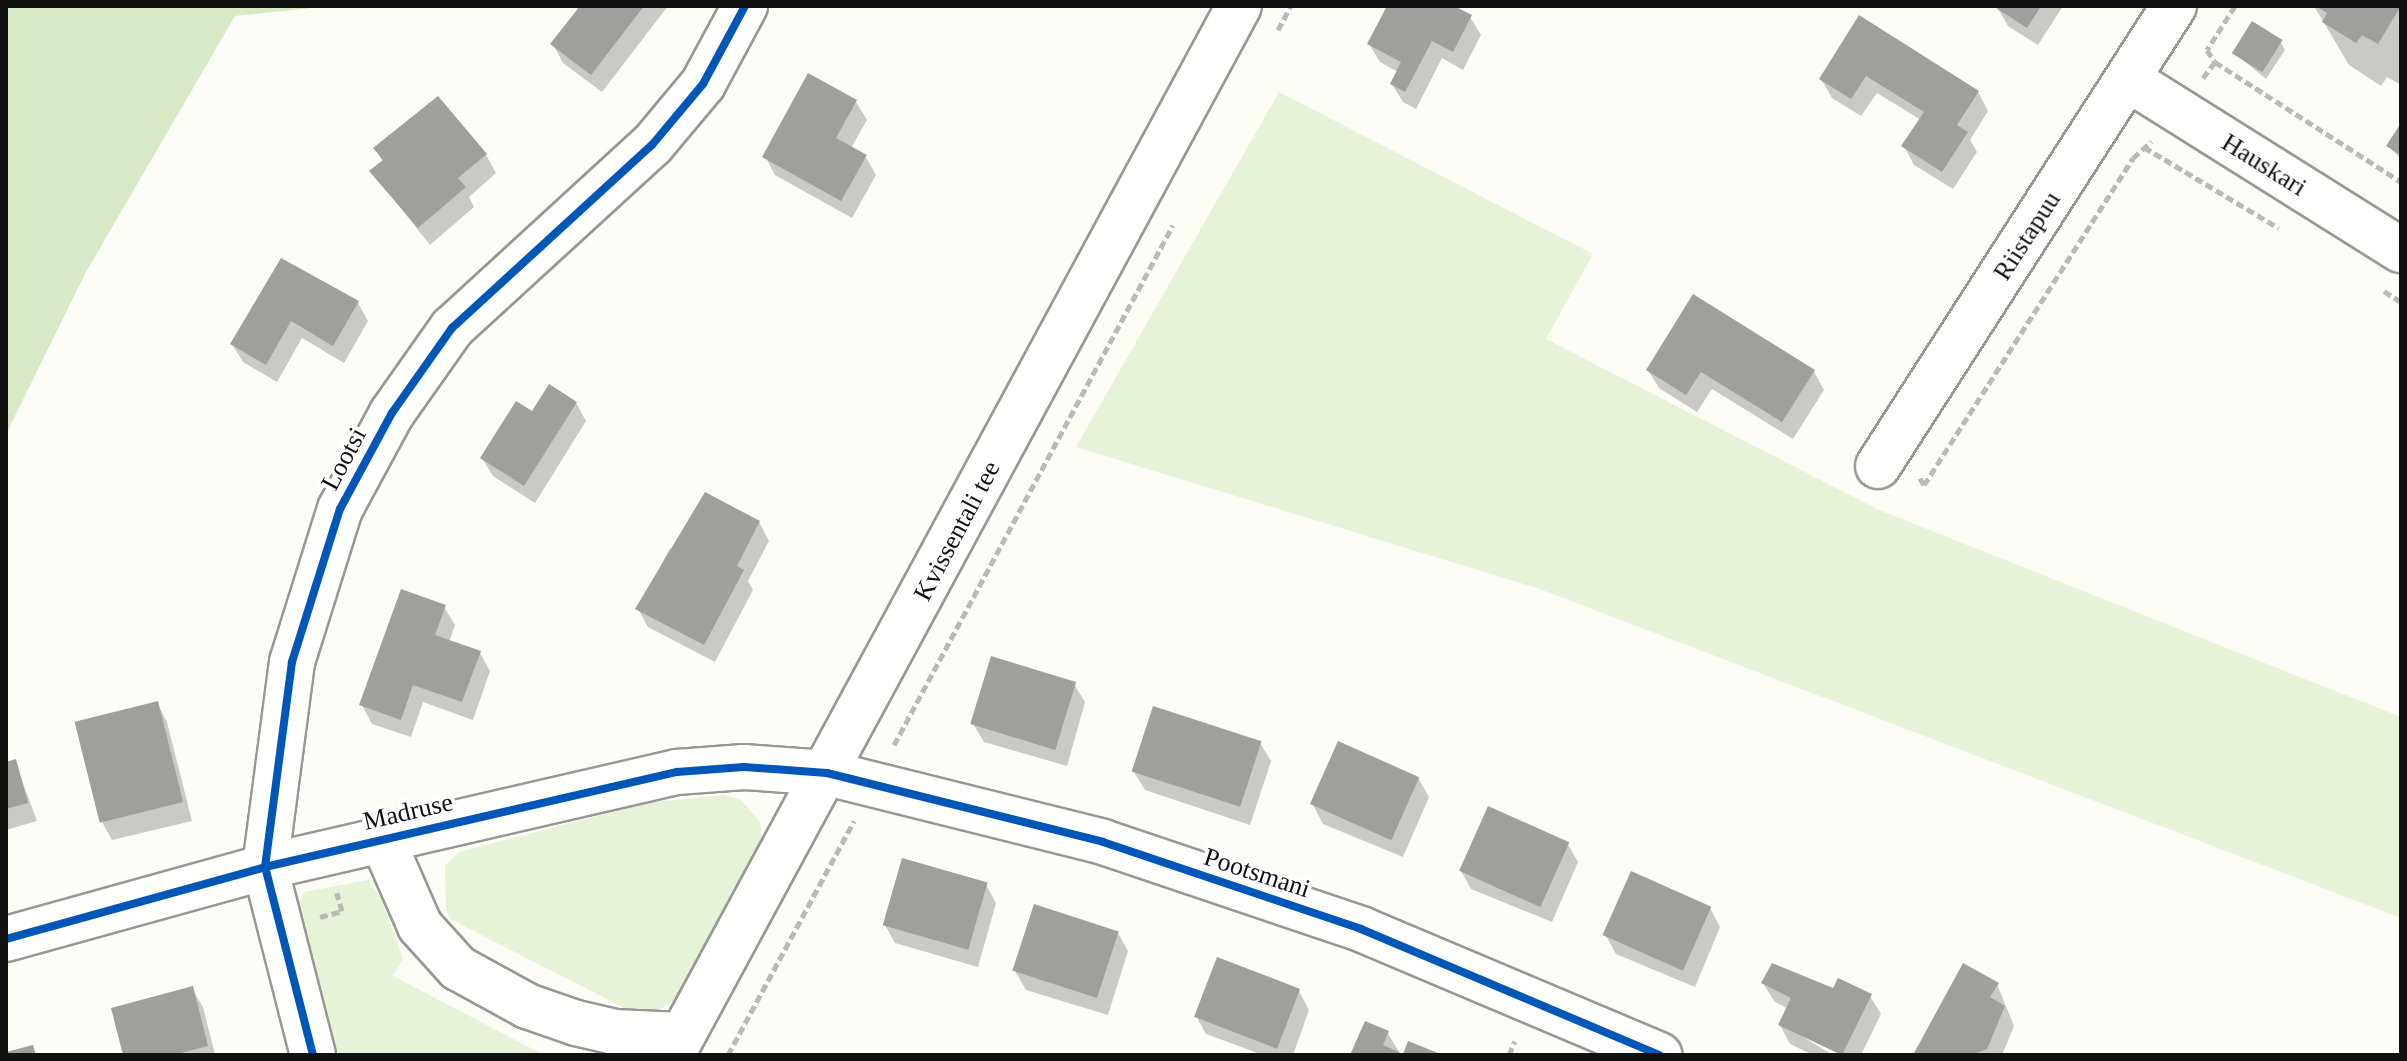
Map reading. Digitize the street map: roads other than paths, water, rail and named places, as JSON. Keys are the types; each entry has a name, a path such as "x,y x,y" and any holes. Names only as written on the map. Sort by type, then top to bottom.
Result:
{"street":[{"name":"Lootsi","path":"313,1055 265,867 292,662 340,509 392,413 452,328 652,145 703,84 745,6"},
{"name":"Kvissentali tee","path":"677,1045 827,773 1239,6"},
{"name":"Riistapuu","path":"1878,466 2174,6"},
{"name":"Hauskari","path":"2128,79 2401,250"},
{"name":"Madruse","path":"6,939 265,867 677,772 744,767 827,773"},
{"name":"Pootsmani","path":"827,773 1103,842 1361,929 1659,1055"},
{"path":"382,839 420,926 458,968 527,1006 576,1023 677,1045"}]}
